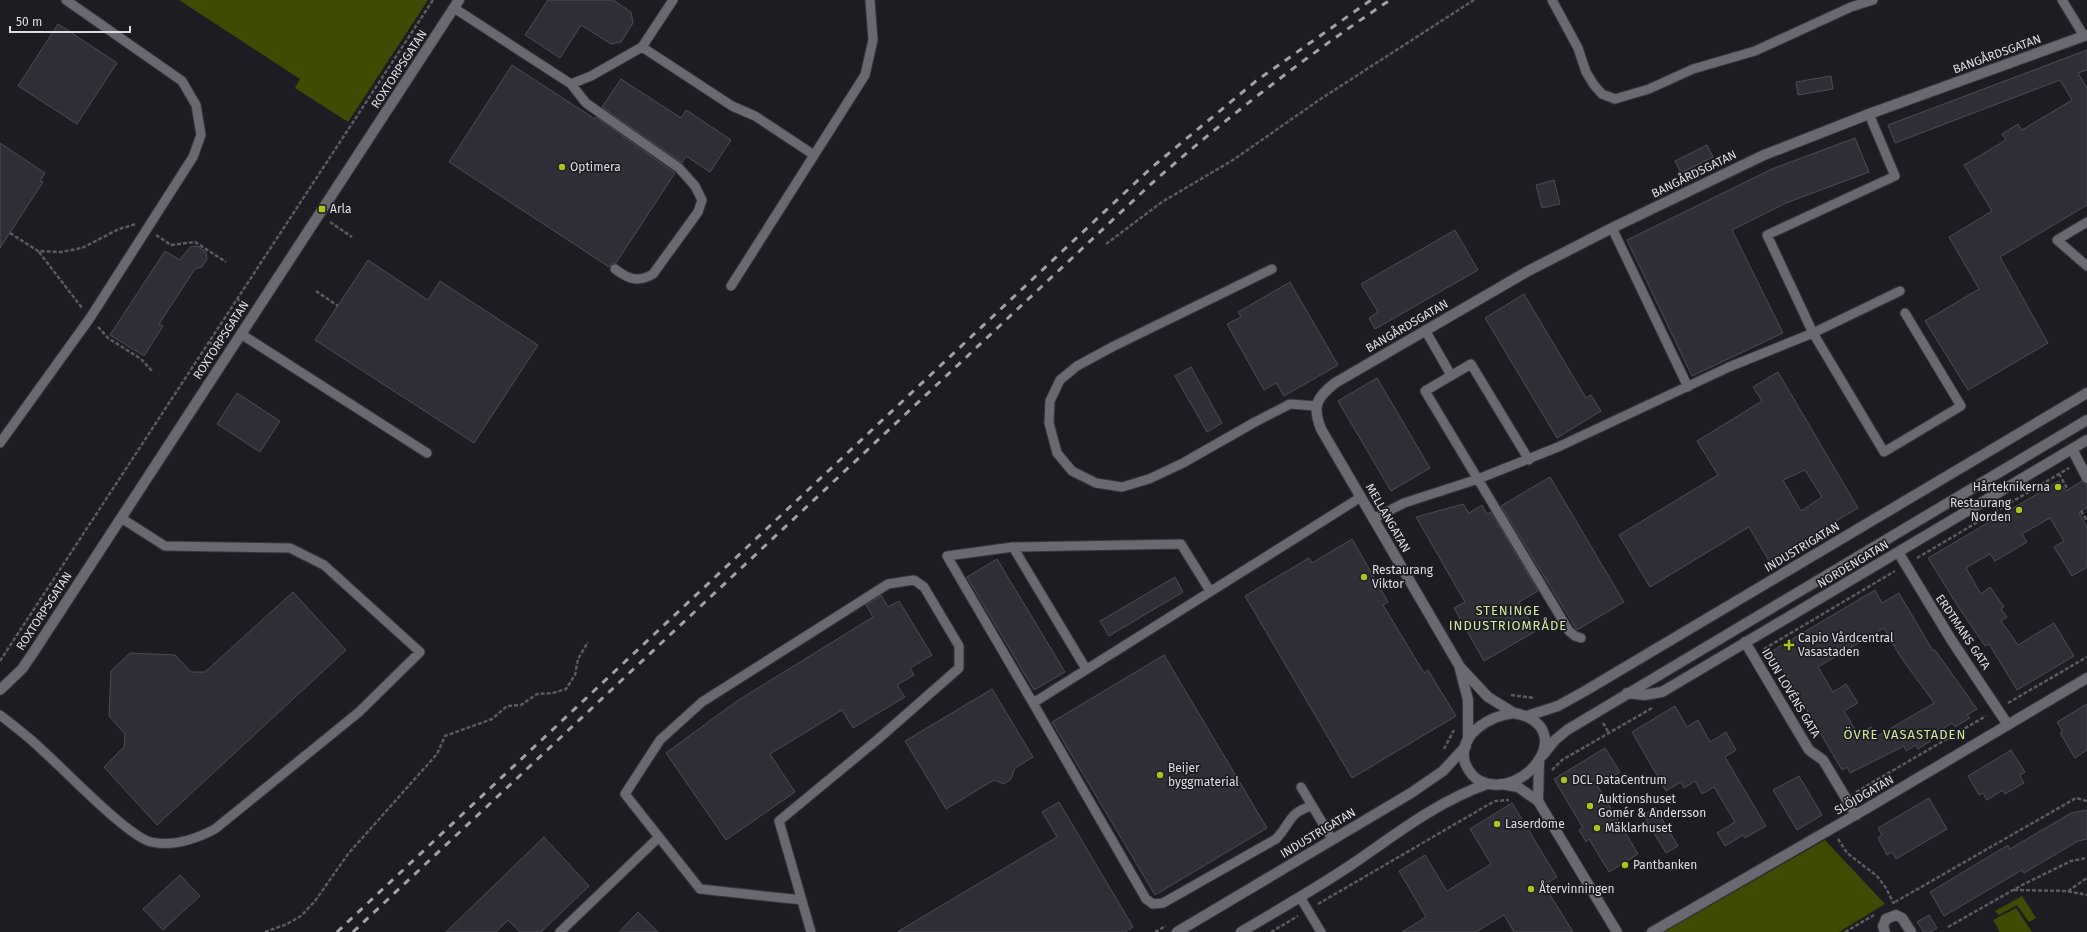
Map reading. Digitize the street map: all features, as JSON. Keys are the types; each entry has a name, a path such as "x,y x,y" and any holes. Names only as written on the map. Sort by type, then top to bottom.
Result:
{"street":[{"name":"ROXTORPSGATAN","path":"0,690 22,669 457,4"},
{"name":"BANGÅRDSGATAN","path":"1316,406 1322,393 1335,383 1528,271 1612,228 1764,155 1869,114 2085,35"},
{"name":"INDUSTRIGATAN","path":"1527,716 1558,706 1585,691 2087,393"},
{"name":"MELLANGATAN","path":"1316,406 1317,419 1321,429 1460,667 1488,697 1514,713"},
{"path":"1501,784 1514,781 1525,774 1541,759 1555,740 1567,730 2087,420"},
{"name":"NORDENGATAN","path":"1626,694 1644,695 1662,692 2087,440"},
{"path":"2072,449 2087,478"},
{"name":"ERDTMANS GATA","path":"1898,552 1952,641 2008,725"},
{"name":"IDUN LOVÉNS GATA","path":"1745,642 1809,750 1823,760 1856,815"},
{"name":"MELLANGATAN","path":"1460,667 1468,700 1469,714 1467,743"},
{"name":"SLÖJDGATAN","path":"1652,932 1856,815 2087,678"},
{"path":"1487,784 1477,780 1467,768 1464,758 1467,743 1473,733 1488,720 1503,714 1514,713 1527,716 1536,723 1543,734 1545,743 1541,759 1538,801"},
{"name":"INDUSTRIGATAN","path":"1177,932 1434,778 1452,762 1467,743"},
{"path":"1241,932 1300,897 1436,807 1466,792 1487,784 1501,784 1518,787 1538,801 1617,932"},
{"path":"1885,932 1884,926 1886,919 1896,915 1902,918 1911,932"}],"lane":[{"path":"0,443 90,318 193,157 201,135 196,105 182,81 66,0"},
{"path":"571,84 592,76 642,46 673,0"},
{"path":"731,286 865,75 873,40 870,0"},
{"path":"1552,0 1578,48 1586,72 1594,85 1602,94 1615,99 1649,89 1693,69 1755,51 1851,7 1873,0"},
{"path":"2062,0 2085,35"},
{"path":"457,4 571,84 586,103 679,168 695,186 702,200 698,212 653,274 646,278 633,279 628,278 615,269"},
{"path":"642,46 732,106 755,116 814,155"},
{"path":"1869,114 1895,176 1767,235 1813,333 1884,452 1961,406 1904,312"},
{"path":"2087,222 2056,240 2087,266"},
{"path":"1612,228 1688,386"},
{"path":"1272,269 1114,346 1077,366 1060,380 1050,401 1049,416 1049,423 1057,453 1072,471 1096,483 1122,487 1149,478 1183,463 1290,404 1316,406"},
{"path":"1373,519 1404,503 1478,479 1529,460 1729,367 1813,333 1900,291"},
{"path":"1425,330 1452,376"},
{"path":"241,334 427,454"},
{"path":"1529,460 1471,364 1425,391 1569,631 1575,636 1581,638"},
{"path":"1033,703 1361,497"},
{"path":"0,715 42,749 130,831 150,842 166,843 196,838 215,829 358,712 420,652 324,565 290,548 165,546 121,518"},
{"path":"1210,591 1181,544 1013,547 947,556 1146,899 1153,904 1163,903 1276,838 1283,832 1291,817 1296,812 1312,806"},
{"path":"1013,547 1086,669"},
{"path":"802,900 700,889 625,794 660,740 702,702 888,584 914,580 924,587 959,646 958,668 878,740 779,821 802,900 811,932"},
{"path":"1301,787 1332,840"},
{"path":"565,930 659,837"},
{"path":"1300,897 1321,932"}],"path":[{"path":"0,661 433,0"},
{"path":"1106,244 1162,202 1233,160 1310,106 1474,0"},
{"path":"330,222 352,237"},
{"path":"10,233 38,251 61,252 82,248 125,227 136,224 171,245 195,242 226,262"},
{"path":"316,291 338,306"},
{"path":"237,299 243,303"},
{"path":"209,342 215,346"},
{"path":"2052,462 2068,490"},
{"path":"2081,511 2087,521"},
{"path":"265,932 287,924 301,916 315,901 348,854 437,754 445,736 492,719 507,706 521,705 537,694 553,693 566,689 575,675 578,659 588,642"},
{"path":"1846,798 2087,657"},
{"path":"1509,695 1524,698 1541,698"},
{"path":"1444,750 1456,726"},
{"path":"1551,773 1555,766 1562,760 1609,733"},
{"path":"1888,906 2076,798 2087,800"},
{"path":"1271,932 1486,806 1503,800 1512,800"},
{"path":"1831,828 1847,853 1876,876 1894,903"},
{"path":"1948,927 2014,890 2071,861 2087,858"},
{"path":"2067,891 2087,878"},
{"path":"2014,890 2067,891 2087,895"},
{"path":"1845,932 1876,914"},
{"path":"1155,932 1169,924"}],"green space":[{"path":"179,0 428,0 348,122 295,88 300,79"},
{"path":"1825,840 1885,904 1839,932 1664,932"},
{"path":"2022,896 2036,918 2029,922 2017,905 1999,915 1995,911"},
{"path":"2016,908 2032,932 2000,932 1993,920"}],"building":[{"path":"548,0 613,0 631,12 633,23 621,42 611,44 581,25 560,58 525,35"},
{"path":"58,24 117,63 77,124 18,86"},
{"path":"2087,50 2087,70 2078,73 2087,88 2087,205 2000,257 2048,343 1968,390 1925,321 1979,289 1949,237 1992,211 1964,165 2006,140 2002,134 2018,124 2022,130 2072,100 2060,80 1895,143 1888,125"},
{"name":"Optimera","path":"512,65 595,119 596,117 675,173 616,263 609,267 449,162"},
{"path":"1831,76 1833,89 1798,95 1796,82"},
{"path":"621,79 681,118 686,110 731,140 710,172 686,156 682,163 602,107"},
{"path":"1855,138 1869,172 1786,203 1732,230 1783,333 1692,376 1627,240 1772,169"},
{"path":"0,143 45,173 40,181 43,182 0,248"},
{"path":"1707,145 1713,157 1681,173 1675,161"},
{"path":"1554,180 1560,204 1542,208 1536,185"},
{"path":"1455,230 1478,270 1375,329 1369,318 1378,312 1361,284"},
{"path":"197,246 206,252 207,259 202,267 195,269 159,324 163,326 144,356 110,335 165,251 180,260 190,247"},
{"path":"368,260 428,300 440,281 538,345 474,443 315,340"},
{"path":"1290,282 1338,365 1284,396 1276,383 1264,390 1227,324 1241,317 1238,312"},
{"path":"1524,294 1586,398 1591,395 1601,411 1557,438 1485,318"},
{"path":"1191,367 1222,423 1207,432 1175,376"},
{"path":"1778,372 1858,508 1769,561 1749,527 1650,587 1619,535 1718,475 1697,441 1762,401 1753,387","holes":["1805,470 1822,497 1801,511 1783,480"]},
{"path":"1377,378 1430,468 1391,491 1338,401"},
{"path":"237,393 280,421 260,452 217,424"},
{"path":"1550,477 1624,602 1577,630 1501,506"},
{"path":"2059,481 2066,491 2082,481 2087,484 2087,507 2079,513 2087,527 2087,567 2072,576 2054,547 2064,541 2050,518 2022,534 2027,542 1995,561 1990,554 1966,568 1981,594 1990,587 2004,607 2001,609 2007,617 2001,621 2018,645 2054,623 2074,656 2017,690 1989,644 1985,646 1928,558"},
{"path":"1463,504 1469,513 1482,505 1487,514 1491,512 1538,591 1519,602 1536,631 1484,661 1454,608 1465,602 1416,517"},
{"path":"1352,539 1388,602 1383,605 1424,673 1428,670 1456,716 1352,778 1245,596 1309,558 1312,563"},
{"path":"997,559 1065,672 1034,690 967,577"},
{"path":"1175,577 1183,592 1109,636 1100,621"},
{"path":"1875,590 1882,603 1899,593 1933,651 1935,650 1977,709 1967,715 1970,718 1955,727 1952,723 1930,737 1932,740 1918,749 1916,745 1906,751 1904,746 1850,773 1847,767 1842,770 1772,651","holes":["1884,628 1900,656 1934,703 1876,737 1871,727 1858,734 1844,711 1858,703 1846,684 1833,692 1818,667"]},
{"path":"293,592 346,650 157,825 104,767 124,747 125,734 109,716 111,671 130,653 175,655 191,672 205,672"},
{"path":"881,595 888,607 899,601 932,655 910,668 914,675 897,685 905,697 853,728 842,710 770,754 795,792 726,840 666,753 737,701 873,617 866,605"},
{"name":"Beijer byggmaterial","path":"1164,655 1267,828 1155,895 1052,722"},
{"path":"992,689 1033,757 1015,768 1011,779 1004,784 994,780 946,809 905,741"},
{"path":"2087,704 2087,750 2075,758 2060,733 2063,732 2057,722"},
{"path":"1675,706 1687,727 1698,720 1710,742 1726,732 1736,750 1725,757 1766,826 1745,838 1743,835 1725,846 1717,833 1735,822 1714,787 1702,794 1695,781 1684,788 1681,782 1666,791 1632,732"},
{"name":"Auktionshuset Gomér & Andersson","path":"1605,748 1620,772 1597,785 1638,854 1609,872 1589,839 1586,842 1579,830 1583,828 1554,779"},
{"path":"2011,750 2025,772 2020,775 2024,783 2005,794 2003,790 1987,800 1983,793 1979,795 1968,776"},
{"path":"1799,776 1822,815 1797,830 1773,790"},
{"path":"1929,798 1947,829 1896,859 1892,852 1887,855 1878,838 1882,835 1878,828"},
{"path":"1059,802 1133,927 1125,932 897,932 1057,837 1042,812"},
{"path":"1512,803 1557,877 1544,885 1573,932 1514,932 1504,915 1476,932 1402,932 1426,917 1399,871 1425,855 1447,891 1491,864 1470,829"},
{"path":"1655,807 1678,846 1666,853 1643,815"},
{"path":"2087,810 2087,839 2078,841 2024,873 2022,870 1944,916 1930,892 2008,845 2010,849 2071,813"},
{"path":"544,837 589,886 541,932 520,932 508,920 496,932 446,932"},
{"path":"180,875 200,896 163,930 143,909"},
{"path":"638,912 658,932 619,932"},
{"path":"1929,915 1937,928 1930,932 1924,932 1917,922"}],"railway":[{"path":"337,932 1151,168 1256,81 1371,0"},
{"path":"353,932 1151,184 1208,135 1267,88 1297,65 1390,0"}],"place":[{"name":"Optimera","path":"562,167"},
{"name":"Arla","path":"322,209"},
{"name":"Hårteknikerna","path":"2058,487"},
{"name":"Restaurang Norden","path":"2019,510"},
{"name":"Restaurang Viktor","path":"1364,577"},
{"name":"Capio Vårdcentral Vasastaden","path":"1789,645"},
{"name":"Beijer byggmaterial","path":"1160,775"},
{"name":"DCL DataCentrum","path":"1564,780"},
{"name":"Auktionshuset Gomér & Andersson","path":"1590,806"},
{"name":"Laserdome","path":"1497,824"},
{"name":"Mäklarhuset","path":"1597,828"},
{"name":"Pantbanken","path":"1625,865"},
{"name":"Återvinningen","path":"1531,889"}],"district":[{"name":"STENINGE INDUSTRIOMRÅDE","path":"1508,618"},
{"name":"ÖVRE VASASTADEN","path":"1905,734"}]}
